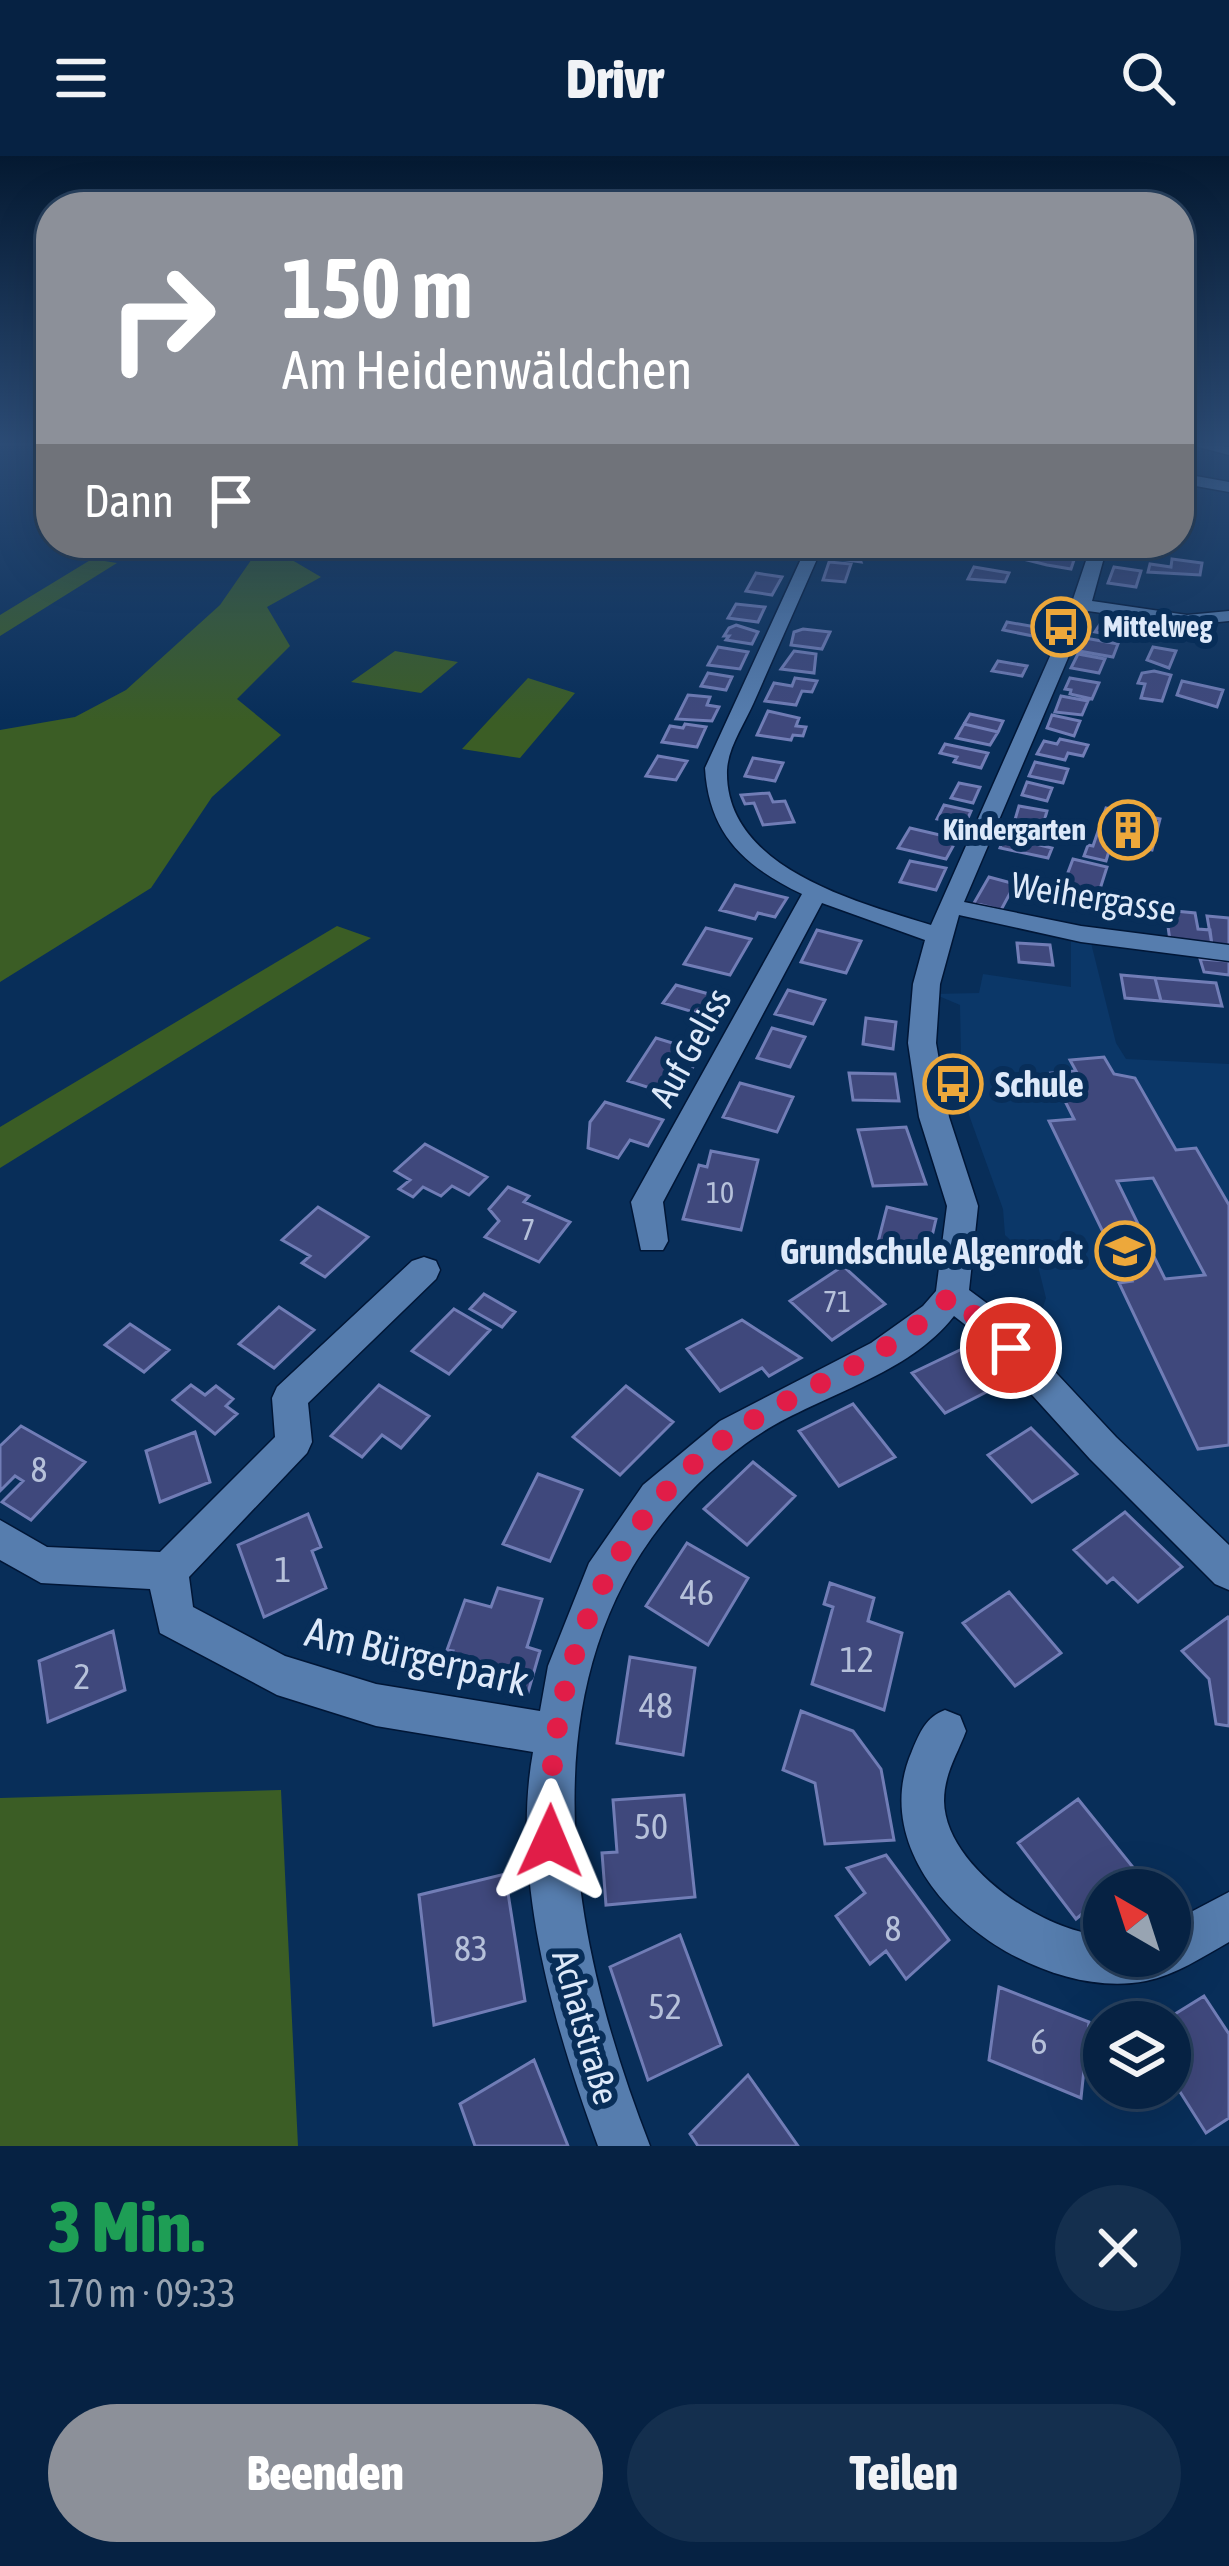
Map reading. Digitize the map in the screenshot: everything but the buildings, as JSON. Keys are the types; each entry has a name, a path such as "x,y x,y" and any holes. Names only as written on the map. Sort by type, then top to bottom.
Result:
{"street":[{"path":"808,558 716,765 716,804 731,832 760,860 816,891 939,936"},
{"path":"1096,558 1082,605 950,906 925,992 922,1046 938,1133 963,1214 951,1295 988,1323 1103,1448 1229,1571"},
{"path":"1082,605 1187,620 1229,616"},
{"name":"Auf Geliss","path":"652,1241 646,1202 816,891"},
{"name":"Weihergasse","path":"950,906 1081,934 1229,953"},
{"path":"0,1538 41,1564 168,1571 294,1442 290,1399 424,1270"},
{"name":"Achatstraße","path":"624,2146 590,2059 557,1927 550,1815 557,1735 568,1674 588,1614 607,1573 649,1508 730,1434 901,1341 951,1295"},
{"name":"Am Bürgerpark","path":"168,1571 174,1619 277,1674 376,1705 557,1735"},
{"path":"945,1731 924,1775 925,1814 936,1849 957,1881 1031,1939 1083,1958"},
{"path":"1191,1937 1229,1916"}],"shaded area":[{"name":"Grundschule Algenrodt","path":"1071,936 1090,939 1116,1043 1126,1059 1229,1064 1229,1546 1098,1418 1031,1343 1046,1298 1038,1266 1005,1235 1003,1209 969,1115 960,1005 934,994 979,993 983,974 1071,987"}],"green space":[{"path":"253,558 289,558 321,577 267,607 290,646 237,699 281,735 212,797 151,888 0,982 0,730 75,717 126,690 220,605"},
{"path":"92,559 117,563 0,636 0,615"},
{"path":"395,651 458,662 421,693 351,682"},
{"path":"528,678 575,693 520,758 462,749"},
{"path":"337,926 371,938 0,1168 0,1127"},
{"path":"281,1790 298,2146 0,2146 0,1798"}],"place":[{"name":"Mittelweg","path":"1061,627"},
{"name":"Kindergarten","path":"1128,830"},
{"name":"Schule","path":"953,1084"},
{"name":"Grundschule Algenrodt","path":"1125,1251"}],"route":[{"path":"550,1841 552,1774 574,1654 607,1573 649,1508 676,1479 730,1434 901,1341 951,1295 1011,1348"}]}
